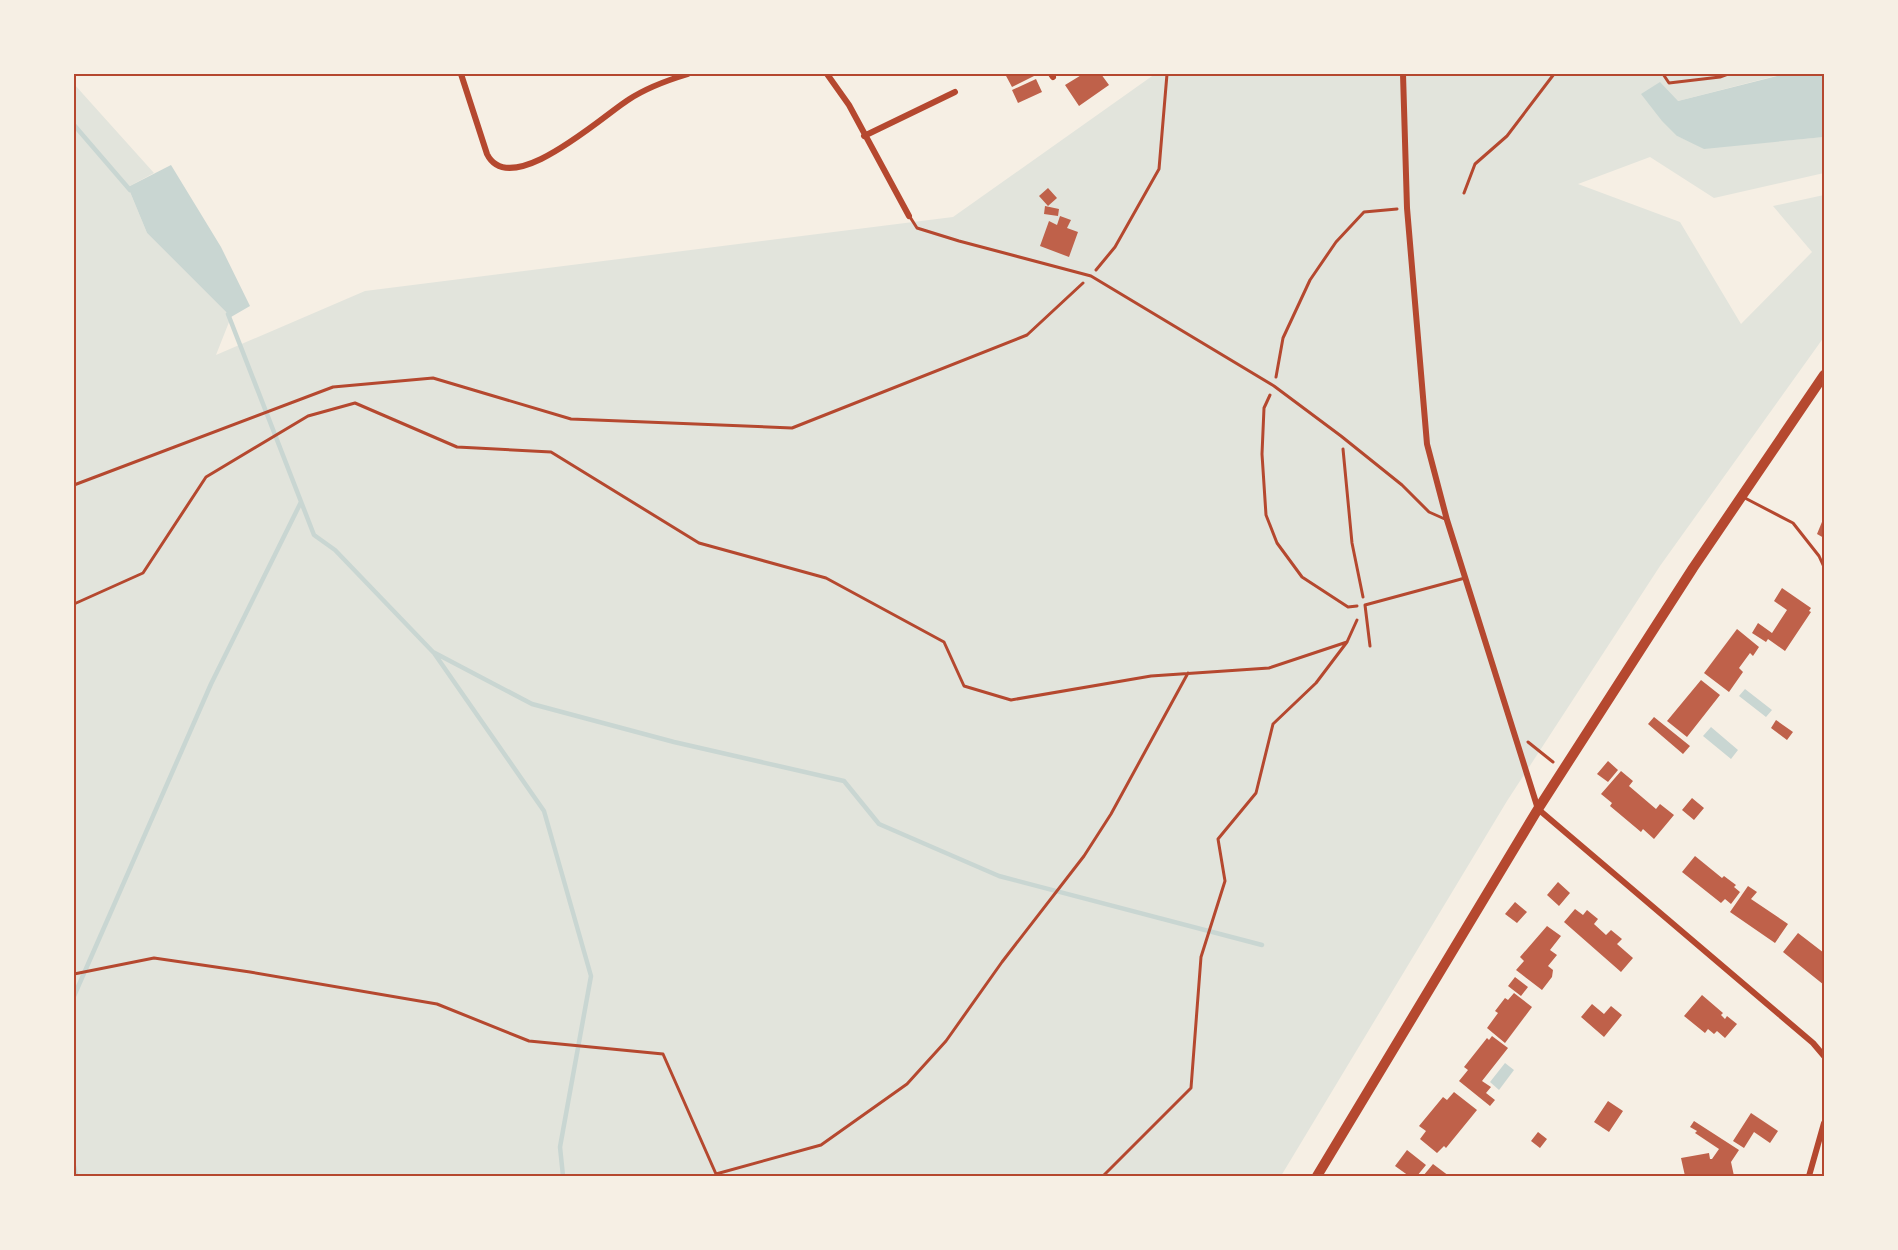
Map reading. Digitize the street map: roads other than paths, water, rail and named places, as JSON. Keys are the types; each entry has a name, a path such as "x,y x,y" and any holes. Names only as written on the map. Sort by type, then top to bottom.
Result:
{"main road":[{"path":"1317,1176 1538,809 1742,496 1823,381"}],"street":[{"path":"461,74 490,162 505,169 540,159 594,127 629,99 650,88 688,74"},
{"path":"826,74 849,105 909,216"},
{"path":"1403,74 1407,208 1427,444 1447,520 1538,809 1813,1043 1824,1056"},
{"path":"864,136 955,92"},
{"path":"1809,1176 1824,1124"}],"lane":[{"path":"909,216 917,228 959,242 1091,276 1274,386 1402,485 1429,512 1447,520"},
{"path":"1742,496 1793,523 1819,556 1824,567"},
{"path":"1370,646 1365,605 1465,578"}],"waterway":[{"path":"74,125 130,190"},
{"path":"228,314 314,535 335,550 433,652 532,704 674,742 844,781 879,824 999,876 1262,945"},
{"path":"74,996 211,684 301,502"},
{"path":"434,653 544,811 591,976 560,1147 563,1176"},
{"path":"74,1166 76,1176"}]}
